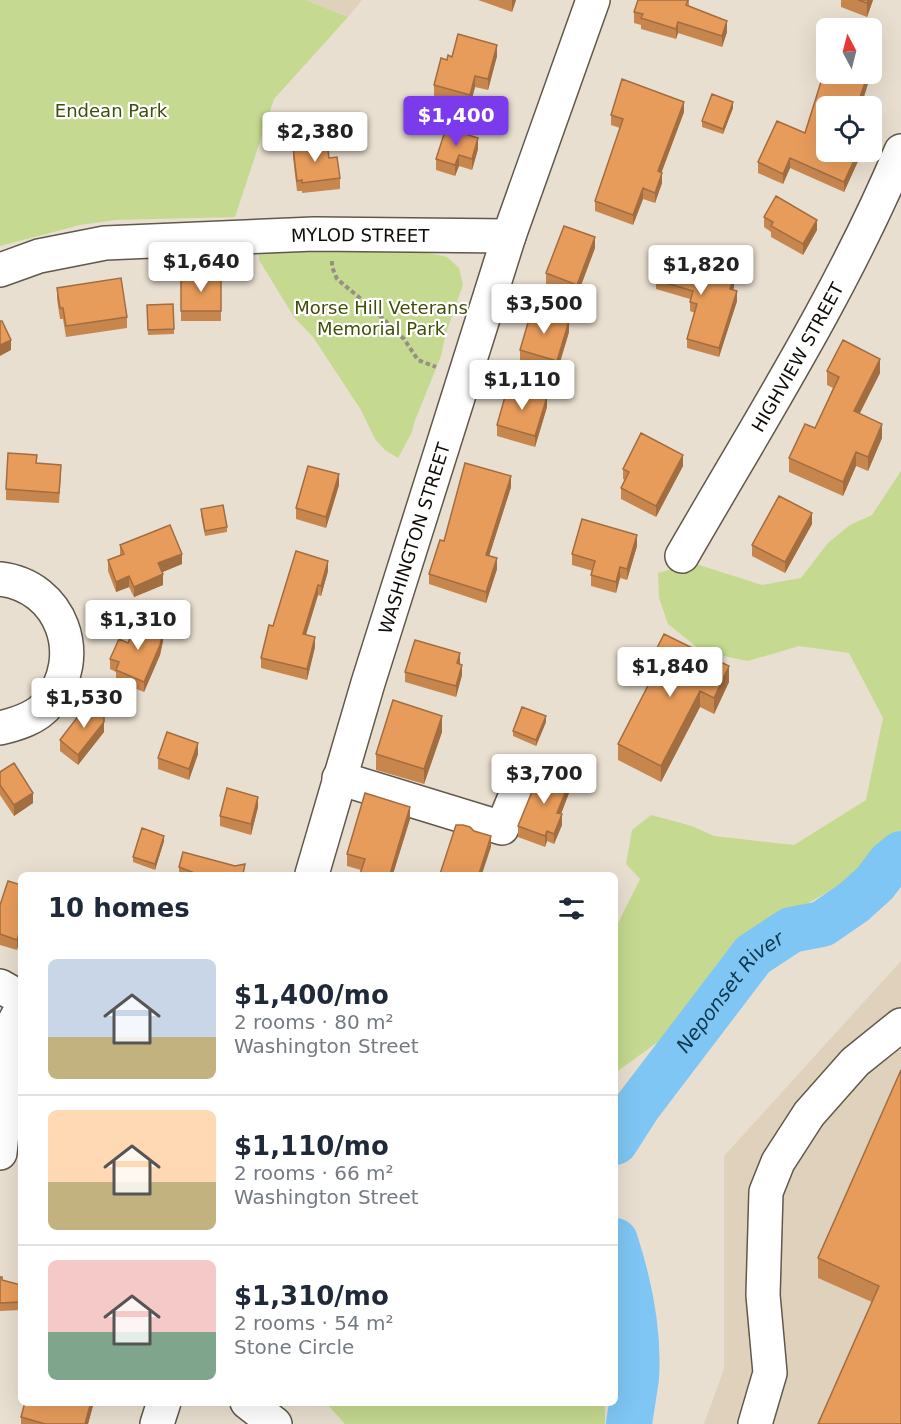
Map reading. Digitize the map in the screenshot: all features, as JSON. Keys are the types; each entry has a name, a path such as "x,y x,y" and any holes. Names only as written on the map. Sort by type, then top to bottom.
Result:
{"street":[{"name":"WASHINGTON STREET","path":"313,872 339,778 509,236 593,0"},
{"name":"HIGHVIEW STREET","path":"682,556 863,235 901,151"},
{"name":"MYLOD STREET","path":"0,270 39,256 105,243 314,234 509,236"},
{"path":"0,579 13,580 35,591 54,609 65,632 68,658 62,683 47,705 26,721 0,728"},
{"path":"339,778 502,828 519,787"},
{"path":"0,986 18,996"},
{"path":"0,1153 14,1024 18,1017"},
{"path":"755,1424 770,1373 763,1295 766,1192 778,1162 809,1114 855,1062 901,1025"},
{"path":"158,1424 163,1406"},
{"path":"252,1406 275,1424"}],"path":[{"path":"332,258 332,267 337,279 404,339 418,360 436,367"},
{"path":"372,308 381,299"}],"shaded area":[{"path":"305,0 362,0 348,17"},
{"path":"901,961 901,1424 704,1424 724,1369 724,1156"}],"green space":[{"name":"Endean Park","path":"0,0 305,0 348,17 274,99 235,217 115,220 80,225 0,246"},
{"name":"Morse Hill Veterans Memorial Park","path":"264,251 425,252 447,257 459,268 463,285 446,333 441,356 412,432 398,458 385,450 375,439 361,410 313,337 294,317 259,260 259,254"},
{"path":"901,471 901,837 839,885 763,930 715,976 662,1039 618,1071 618,923 640,879 626,864 632,830 651,815 692,826 714,836 794,845 866,800 883,718 849,653 799,646 748,661 703,652 668,624 659,598 658,573 693,563 762,585 801,578 828,543 850,525 872,515"},
{"path":"329,1406 604,1406 605,1408 605,1424 345,1424"}],"building":[{"path":"638,0 688,0 686,5 727,21 722,36 678,22 676,29 641,18 643,14 634,12"},
{"path":"458,34 497,45 488,79 475,76 470,95 434,85 441,58 447,60 448,55 452,57"},
{"path":"622,79 684,102 658,171 662,173 655,193 643,188 633,215 595,201 623,119 611,115"},
{"path":"820,84 865,84 860,96 817,96"},
{"path":"712,94 733,102 723,129 702,121"},
{"path":"816,98 816,162 853,162 844,182 790,158 783,174 758,162 777,121 805,133"},
{"path":"446,128 478,138 472,159 459,155 455,165 436,159"},
{"path":"327,142 329,158 337,157 340,178 302,183 302,180 297,181 293,147"},
{"path":"776,196 817,220 803,244 771,226 773,222 764,217"},
{"path":"564,226 595,237 577,285 546,273"},
{"path":"665,249 689,257 686,262 734,278 730,289 737,291 719,348 687,339 697,304 690,302 693,291 656,280"},
{"path":"181,275 221,275 221,311 181,311"},
{"path":"121,278 127,317 66,326 57,288"},
{"path":"173,304 174,329 148,330 147,305"},
{"path":"532,309 569,321 557,361 520,350"},
{"path":"0,321 11,340 0,345"},
{"path":"843,340 880,359 854,411 882,424 868,457 856,452 843,482 789,458 805,424 815,428 839,377 827,371"},
{"path":"508,386 547,397 535,436 497,425"},
{"path":"641,433 683,455 656,506 621,488 629,472 623,469"},
{"path":"8,453 37,455 36,463 61,465 59,493 6,489"},
{"path":"465,463 511,476 486,555 497,558 486,592 429,574 440,540 444,541"},
{"path":"308,466 339,474 326,517 296,508"},
{"path":"779,496 812,513 785,562 752,545"},
{"path":"223,505 227,527 205,531 201,509"},
{"path":"582,519 637,535 627,569 620,567 616,582 591,575 595,561 572,554"},
{"path":"170,525 182,554 158,563 163,574 134,587 129,576 116,582 108,560 124,554 120,545"},
{"path":"296,551 328,561 303,634 315,637 307,669 261,658 269,625 273,626"},
{"path":"138,620 163,631 160,645 144,682 116,670 119,662 110,659 119,639 128,643"},
{"path":"664,634 729,666 714,698 700,691 661,766 618,744 656,670 648,666"},
{"path":"415,640 460,653 457,663 462,665 456,686 405,672"},
{"path":"393,700 442,716 424,769 376,754"},
{"path":"89,702 104,714 104,722 78,755 60,740"},
{"path":"522,707 546,716 536,740 513,731"},
{"path":"167,732 198,743 189,769 158,758"},
{"path":"14,763 33,793 14,805 0,785 0,772"},
{"path":"540,772 569,783 557,813 562,814 554,834 547,831 545,836 518,826"},
{"path":"227,788 258,797 251,824 220,816"},
{"path":"365,793 410,807 391,872 361,872 365,859 347,854"},
{"path":"456,825 470,827 474,831 491,836 480,872 441,872"},
{"path":"142,828 164,836 155,864 133,857"},
{"path":"183,852 235,866 245,864 243,872 192,872 179,867"},
{"path":"8,881 18,884 17,940 0,934 0,905"},
{"path":"901,1070 901,1424 818,1424 879,1286 818,1258"},
{"path":"0,1277 2,1277 2,1280 18,1284 18,1302 0,1303"},
{"path":"24,1406 90,1406 85,1424 45,1424 21,1417"}],"waterway":[{"name":"Neponset River","path":"618,1137 638,1106 753,955 791,930 822,924 854,902 901,854"},
{"name":"Neponset River","path":"618,1251 629,1291 636,1343 636,1378 629,1424"}]}
